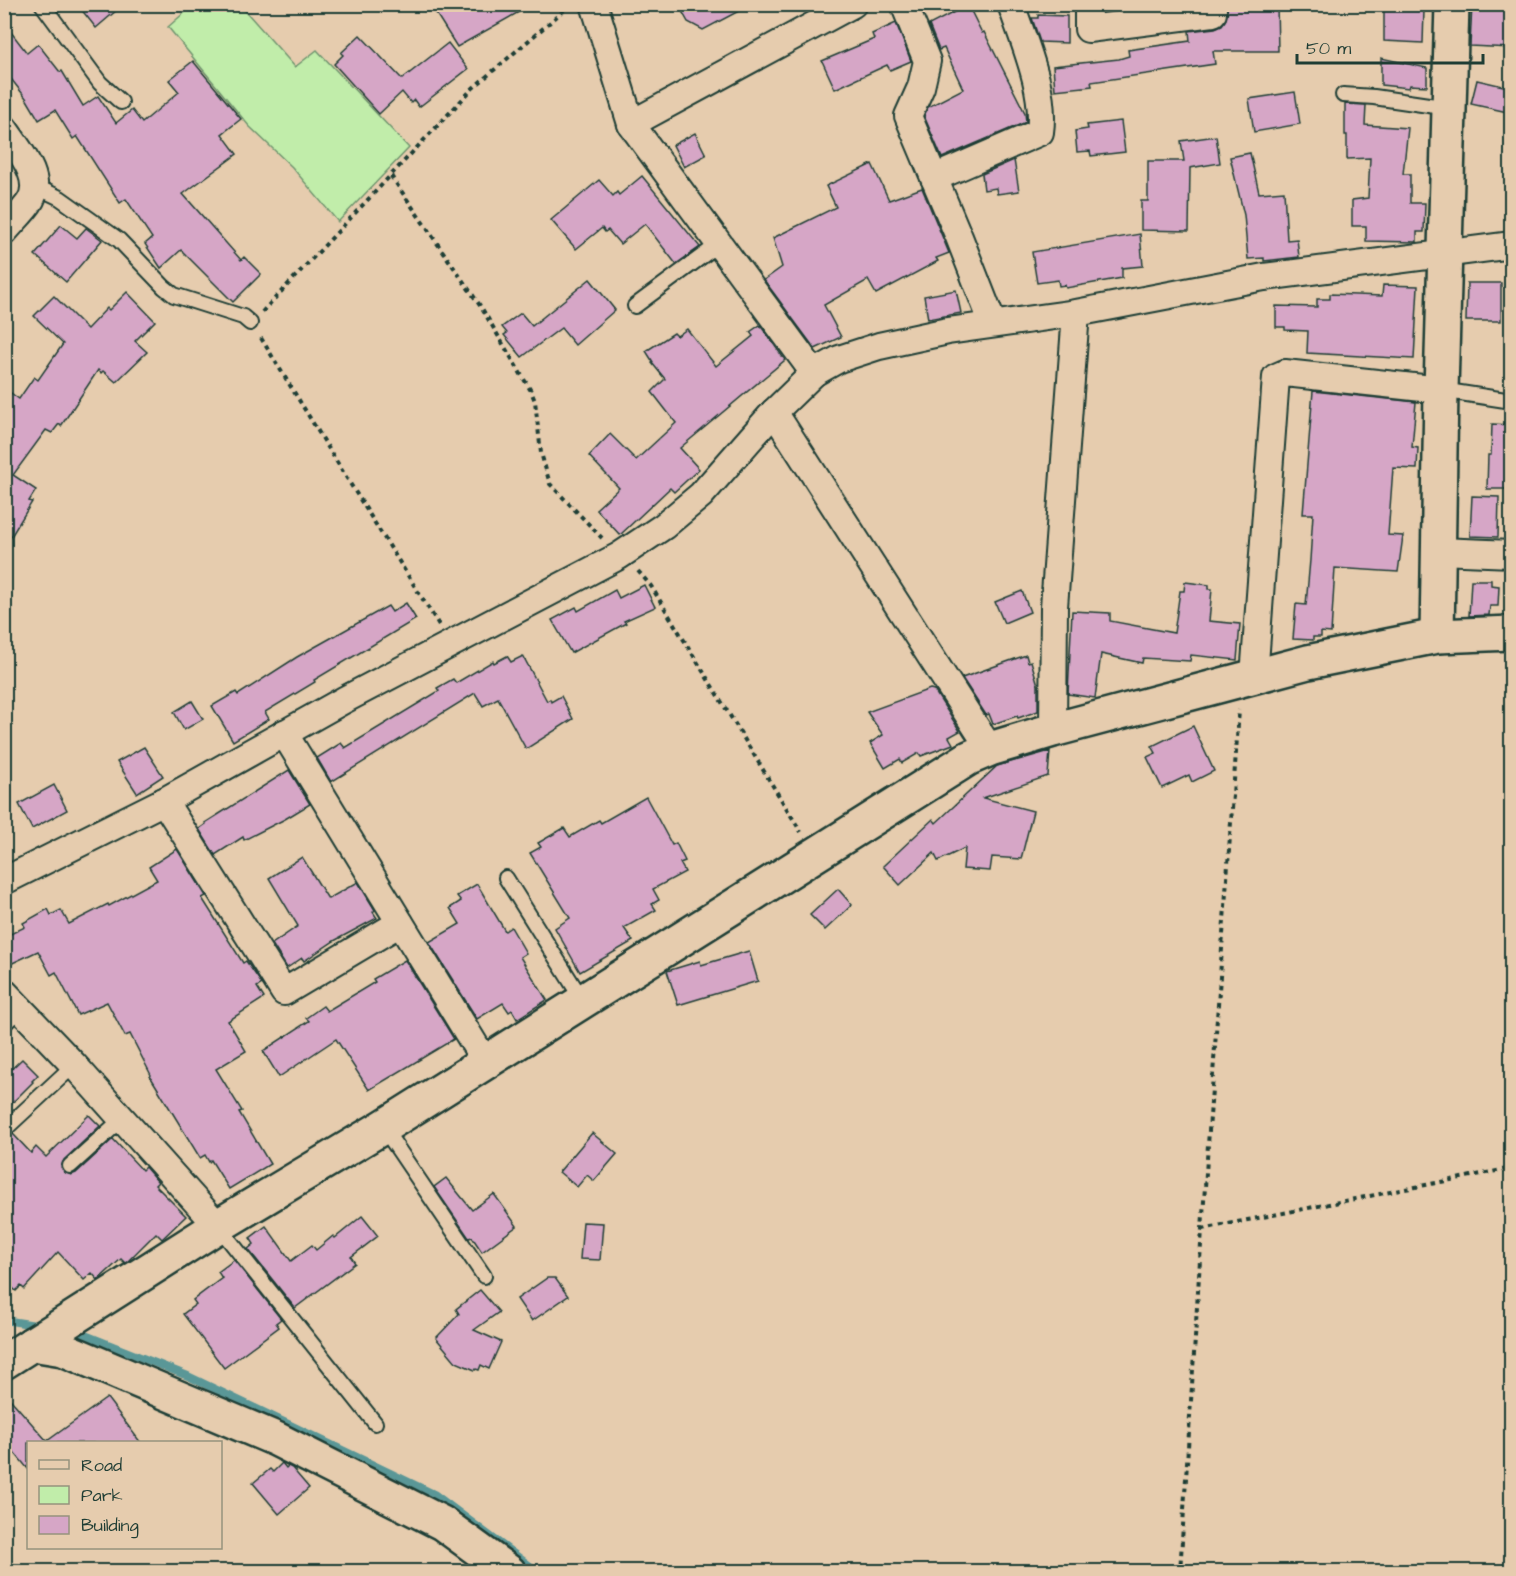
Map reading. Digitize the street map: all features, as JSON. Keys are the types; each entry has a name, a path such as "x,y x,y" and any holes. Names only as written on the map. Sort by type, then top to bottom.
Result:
{"street":[{"path":"594,4 631,124 814,373"},
{"path":"631,124 853,4"},
{"path":"904,4 927,61 921,87 908,116 993,324"},
{"path":"934,178 1040,132 1042,116 1038,90 1011,4"},
{"path":"1088,4 1088,29 1213,13 1213,4"},
{"path":"1437,636 1441,390 1452,4"},
{"path":"4,128 32,172 35,186 30,202 4,232"},
{"path":"4,880 164,801 451,643 619,556 664,526 702,495 774,412 814,373 839,359 879,346 993,324 1076,313 1264,277 1512,245"},
{"path":"1053,730 1054,607 1076,313"},
{"path":"1247,678 1276,376 1285,373 1441,390"},
{"path":"774,412 990,749"},
{"path":"1438,551 1512,554"},
{"path":"4,1362 37,1335 383,1127 969,758 990,749 1053,730 1308,662 1437,636 1512,633"},
{"path":"284,733 486,1063"},
{"path":"164,801 284,992 400,923"},
{"path":"10,1008 74,1065 218,1226"},
{"path":"37,1335 63,1350 276,1439 442,1523 509,1572"}],"lane":[{"path":"42,4 100,83 121,102"},
{"path":"1343,95 1449,108"},
{"path":"35,186 60,198 119,240 164,287 174,294 243,316 250,323"},
{"path":"635,306 720,243"},
{"path":"1441,390 1512,401"},
{"path":"506,878 583,1001"},
{"path":"4,1131 74,1065"},
{"path":"70,1166 122,1119"},
{"path":"383,1127 484,1276"},
{"path":"218,1226 375,1424"}],"path":[{"path":"451,643 250,323 473,88 570,4"},
{"path":"391,176 481,307 531,391 535,401 541,453 550,484 651,586 815,856"},
{"path":"1180,1572 1202,1229 1247,678"},
{"path":"1202,1229 1512,1168"}],"green space":[{"path":"193,5 240,5 295,67 317,50 409,148 338,222 292,167 249,126 168,27"}],"building":[{"path":"77,4 124,4 96,28"},
{"path":"430,4 533,4 457,47"},
{"path":"678,4 752,4 703,30 688,22"},
{"path":"1228,4 1277,4 1278,51 1213,51 1215,64 1091,82 1092,86 1055,90 1053,66 1119,59 1129,56 1128,50 1190,41 1189,31 1222,25 1226,19"},
{"path":"1472,4 1512,4 1512,48 1470,46"},
{"path":"968,5 1025,113 1026,122 942,158 924,116 928,107 963,89 944,48 939,50 929,25"},
{"path":"1384,10 1424,10 1423,43 1384,41"},
{"path":"1038,15 1067,16 1067,43 1040,42 1032,18 1038,18"},
{"path":"4,23 27,53 38,44 60,72 62,71 83,106 98,96 116,123 132,110 142,123 179,92 169,80 193,61 241,119 222,134 237,154 183,194 241,260 244,257 261,274 233,302 181,250 161,268 145,244 152,238 126,199 120,203 77,136 73,139 55,110 39,120 26,98 4,70"},
{"path":"896,23 911,61 890,70 887,65 835,89 822,61 874,39 872,34"},
{"path":"360,35 402,79 448,43 468,69 419,107 414,100 411,103 402,92 379,114 334,64 343,55 341,53"},
{"path":"1381,58 1427,68 1427,86 1410,85 1409,88 1381,85"},
{"path":"1477,80 1512,88 1512,113 1471,104"},
{"path":"1295,92 1300,124 1254,132 1249,99"},
{"path":"1345,104 1366,105 1365,125 1408,128 1403,174 1410,174 1410,203 1425,203 1424,232 1417,232 1417,242 1366,241 1366,226 1352,226 1352,200 1368,198 1370,158 1347,159"},
{"path":"1121,121 1125,152 1091,156 1090,151 1077,152 1075,131 1088,129 1087,125"},
{"path":"695,133 706,155 684,167 673,145"},
{"path":"1216,136 1220,163 1190,168 1189,231 1141,230 1141,201 1148,201 1148,161 1184,161 1181,141"},
{"path":"1250,153 1259,193 1284,191 1287,240 1297,239 1299,257 1264,261 1264,258 1248,259 1244,215 1230,157"},
{"path":"1014,160 1019,191 997,194 996,188 984,190 982,174"},
{"path":"872,164 889,200 922,188 949,253 936,258 938,261 876,294 868,280 824,305 841,337 815,349 764,280 782,267 773,238 836,207 826,186"},
{"path":"642,176 700,247 676,264 645,224 620,244 608,230 605,232 602,228 576,249 551,220 599,180 613,196 617,192 619,195"},
{"path":"61,225 77,238 86,228 102,240 66,282 35,255"},
{"path":"1140,234 1143,266 1122,268 1122,278 1066,288 1065,285 1059,286 1058,280 1037,283 1032,252"},
{"path":"590,279 615,310 575,345 561,328 522,357 504,335 507,333 502,327 521,313 532,326"},
{"path":"1467,283 1501,283 1501,321 1466,321"},
{"path":"1383,285 1418,286 1414,359 1307,353 1308,331 1285,330 1285,327 1276,327 1276,306 1317,307 1317,299 1330,299 1330,294 1382,296"},
{"path":"956,290 961,313 928,319 924,296"},
{"path":"127,292 155,321 135,341 147,352 116,382 103,371 101,373 98,370 61,426 59,424 52,433 46,430 13,475 36,490 29,501 32,502 4,548 4,388 19,399 34,377 38,380 63,344 34,316 54,296 87,329 107,308 109,310"},
{"path":"760,325 785,360 680,448 699,469 674,492 670,488 620,535 596,509 619,488 589,456 610,434 636,460 676,423 652,392 665,379 646,351 674,333 677,336 687,329 716,366 753,336 750,332"},
{"path":"1313,391 1416,402 1412,447 1418,448 1417,469 1393,468 1388,535 1403,536 1398,572 1335,568 1331,633 1321,632 1321,637 1313,637 1313,640 1293,639 1296,604 1306,605 1310,560 1313,514 1303,514"},
{"path":"1492,424 1512,425 1512,489 1487,489"},
{"path":"1472,496 1499,497 1498,537 1470,536"},
{"path":"1471,580 1491,580 1491,585 1499,586 1498,606 1490,606 1489,615 1469,616"},
{"path":"1185,582 1209,585 1209,589 1212,589 1209,621 1240,624 1237,660 1191,655 1190,661 1143,658 1142,663 1101,654 1095,698 1068,694 1072,611 1110,613 1110,621 1174,633 1180,591 1184,591"},
{"path":"644,585 655,607 624,621 626,623 571,653 552,620 576,607 578,611 615,590 619,598"},
{"path":"1022,591 1030,612 1004,623 995,602"},
{"path":"406,603 416,619 265,712 269,719 233,741 212,706 236,692 238,695 297,657 388,606 392,612"},
{"path":"1026,655 1028,662 1031,661 1038,685 1038,711 993,724 989,714 986,715 962,678"},
{"path":"507,656 511,662 523,656 547,701 550,699 551,702 561,696 573,719 526,749 498,698 483,706 475,693 331,782 317,758 341,743 345,748 439,691 437,688 453,679 456,683 493,661 494,663"},
{"path":"930,689 934,690 960,731 949,737 953,744 921,756 919,753 902,763 900,759 885,768 870,743 883,735 867,712"},
{"path":"192,701 203,719 184,730 174,712"},
{"path":"1193,726 1214,771 1192,782 1189,775 1162,788 1147,757 1156,753 1152,746"},
{"path":"144,747 163,776 137,793 117,762"},
{"path":"1050,751 1048,776 983,798 1033,811 1021,859 992,857 990,871 963,869 965,848 938,861 934,853 900,885 883,866 933,819 936,823 997,766"},
{"path":"289,770 310,804 244,840 243,837 215,855 199,829"},
{"path":"54,785 67,810 32,829 19,804"},
{"path":"646,797 672,845 676,843 685,861 680,863 685,872 653,889 659,900 652,904 656,910 624,928 633,941 580,972 555,928 570,918 530,853 541,847 538,843 564,828 570,837 599,820 601,823"},
{"path":"177,849 206,896 202,898 243,963 246,961 262,984 257,987 264,998 228,1021 246,1051 216,1069 242,1111 239,1112 270,1164 229,1189 211,1160 209,1162 205,1155 200,1158 150,1076 130,1034 125,1036 107,1002 78,1015 56,972 51,975 38,951 4,967 4,937 25,927 23,923 48,909 51,915 61,910 69,924 108,904 109,906 157,880 149,867"},
{"path":"302,857 328,899 358,882 375,910 373,912 377,918 334,941 304,961 302,958 287,968 272,944 298,926 269,878"},
{"path":"477,884 505,931 511,927 526,953 520,957 547,1000 517,1019 512,1010 509,1012 503,1003 477,1019 429,942 460,924 450,908 461,901 457,896"},
{"path":"838,889 852,905 825,930 810,915"},
{"path":"749,951 758,981 678,1005 667,971 700,961 701,965"},
{"path":"405,960 454,1039 369,1090 336,1039 279,1077 263,1051 309,1021 306,1018 323,1006 327,1011 375,982 373,979"},
{"path":"22,1059 38,1075 4,1111 4,1076"},
{"path":"89,1115 100,1126 64,1160 61,1167 64,1172 71,1175 76,1173 113,1139 142,1170 145,1167 158,1182 155,1185 186,1216 162,1239 156,1233 128,1261 125,1263 121,1259 98,1280 92,1273 84,1280 58,1252 24,1289 21,1286 16,1291 4,1280 4,1139 13,1134 31,1153 36,1147 46,1157"},
{"path":"592,1133 617,1154 594,1181 587,1175 577,1187 559,1172"},
{"path":"446,1178 472,1210 494,1194 517,1226 482,1252 472,1237 469,1238 434,1187"},
{"path":"362,1216 378,1236 351,1257 355,1263 295,1308 248,1249 254,1244 250,1238 266,1226 291,1261 312,1245 316,1250 333,1236 335,1238"},
{"path":"583,1222 603,1223 600,1260 580,1259"},
{"path":"234,1260 281,1319 276,1323 279,1327 224,1368 183,1314 196,1304 193,1300 222,1278 218,1272"},
{"path":"547,1278 555,1278 568,1296 532,1321 517,1299"},
{"path":"480,1290 499,1312 474,1330 501,1342 489,1369 481,1365 479,1370 475,1370 456,1362 436,1338 459,1314 456,1309"},
{"path":"4,1392 47,1441 27,1441 27,1468 4,1440"},
{"path":"107,1398 139,1441 47,1441"},
{"path":"282,1463 286,1468 288,1466 292,1468 309,1488 279,1514 253,1483 270,1469 273,1472"}],"waterway":[{"path":"4,1320 42,1326"},
{"path":"69,1332 85,1335 188,1376 434,1494 538,1572"}]}
